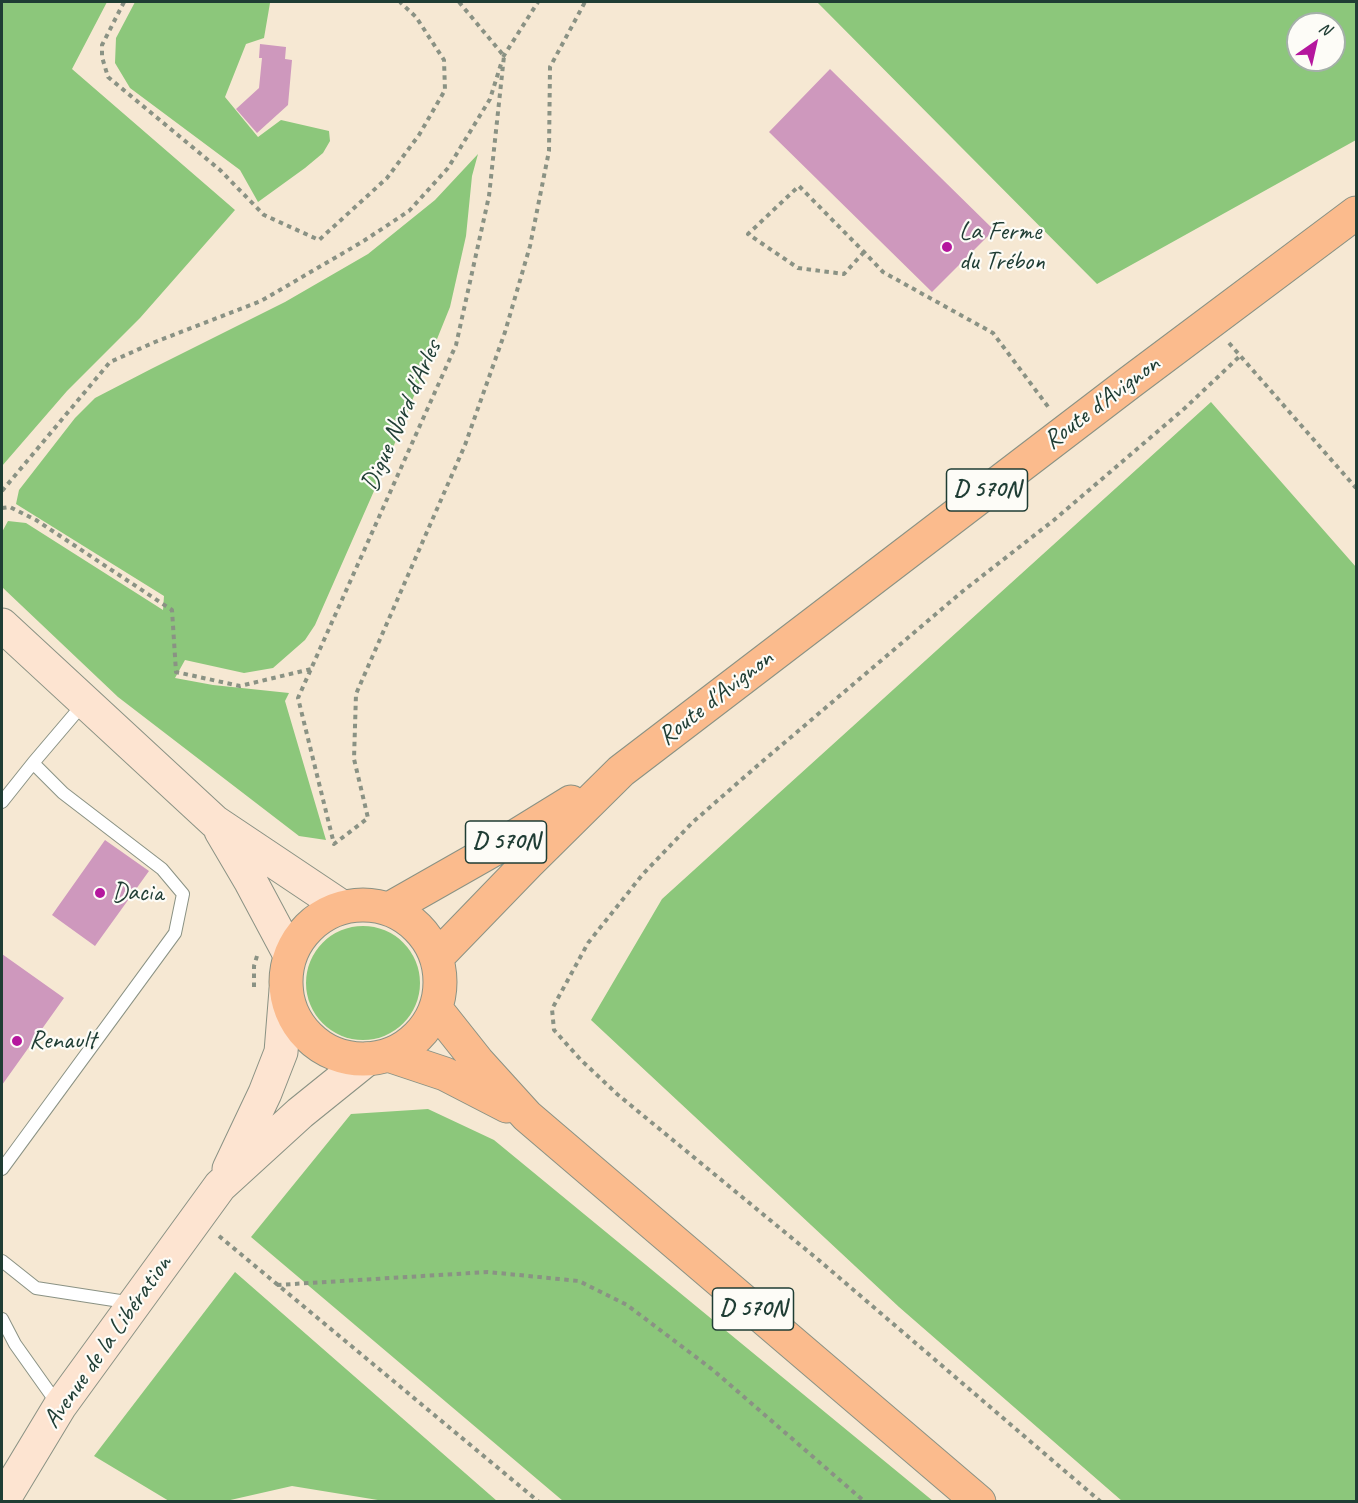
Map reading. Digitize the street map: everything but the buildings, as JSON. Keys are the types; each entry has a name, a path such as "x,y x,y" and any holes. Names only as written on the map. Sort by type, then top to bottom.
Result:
{"main road":[{"name":"Route d'Avignon","path":"621,771 1066,430 1356,213"},
{"path":"2,625 215,822 342,907"},
{"name":"D 570N","path":"389,909 498,847 621,771"},
{"name":"D 570N","path":"436,957 621,771"},
{"path":"215,822 251,882 290,955"},
{"path":"366,905 389,909 410,920 418,928 426,937 436,957 441,983 436,1009 422,1032 407,1046 378,1057 344,1057 323,1047 305,1033 292,1013 286,990 286,972 290,955 302,934 320,918 342,907 366,905"},
{"name":"Avenue de la Libération","path":"2,1502 60,1406 220,1186 265,1093 281,1052 286,990"},
{"name":"D 570N","path":"436,1009 478,1062 527,1116 979,1502"},
{"name":"D 570N","path":"378,1057 445,1074 527,1116"},
{"name":"Avenue de la Libération","path":"220,1186 300,1113 378,1057"}],"lane":[{"path":"2,802 85,702"},
{"path":"2,1169 175,933 183,894 162,870 63,793 33,763"},
{"path":"2,1261 36,1288 134,1303"},
{"path":"2,1320 15,1344 60,1406"}],"path":[{"path":"124,2 102,45 102,57 108,77 220,170 264,215 319,240 387,178 419,135 445,90 444,60 416,17 400,2"},
{"path":"459,2 504,56"},
{"path":"2,491 110,362 154,342 261,301 362,242 409,211 448,168 490,99 504,56 538,2"},
{"name":"Digue Nord d'Arles","path":"504,56 489,196 456,345 298,698 334,844 368,818 354,759 356,694 465,445 505,332 530,246 549,151 550,67 585,2"},
{"path":"864,252 844,274 798,268 748,234 799,186 884,272 993,333 1066,430"},
{"path":"1211,322 1356,488"},
{"path":"1101,1502 821,1262 617,1094 580,1059 554,1030 552,1009 588,944 642,874 693,822 963,591 1054,520 1185,408 1240,356"},
{"path":"2,508 10,507 36,520 172,610 176,672 240,686 311,669"},
{"path":"254,989 254,966 257,955"},
{"path":"197,1218 539,1502"},
{"path":"277,1285 488,1272 579,1281 627,1305 713,1370 865,1502"}],"green space":[{"path":"2,2 107,2 72,69 235,210 140,318 67,391 2,466"},
{"path":"135,2 270,3 264,38 246,44 225,97 258,137 281,120 329,131 330,141 323,153 258,202 240,170 130,88 115,63 116,38"},
{"path":"817,2 1356,2 1356,140 1097,284"},
{"path":"478,154 472,176 466,236 450,307 392,450 315,625 305,640 273,668 244,673 185,660 175,678 213,685 289,693 285,701 326,840 299,836 118,697 2,587 2,532 8,521 26,523 163,610 164,596 16,504 19,490 75,418 95,398 285,302 368,254 435,200"},
{"path":"1211,402 1356,567 1356,1501 1122,1501 899,1307 591,1020 662,899"},
{"path":"363,926 385,930 395,935 411,951 416,961 420,983 416,1005 411,1015 395,1031 385,1036 363,1040 341,1036 331,1031 315,1015 310,1005 306,983 310,961 315,951 331,935 341,930"},
{"path":"428,1109 494,1140 933,1501 563,1501 251,1237 351,1114"},
{"path":"235,1272 497,1501 384,1501 292,1486 226,1501 169,1501 94,1456"}],"place":[{"name":"La Ferme du Trébon","path":"947,247"},
{"name":"Dacia","path":"100,893"},
{"name":"Renault","path":"17,1041"}]}
